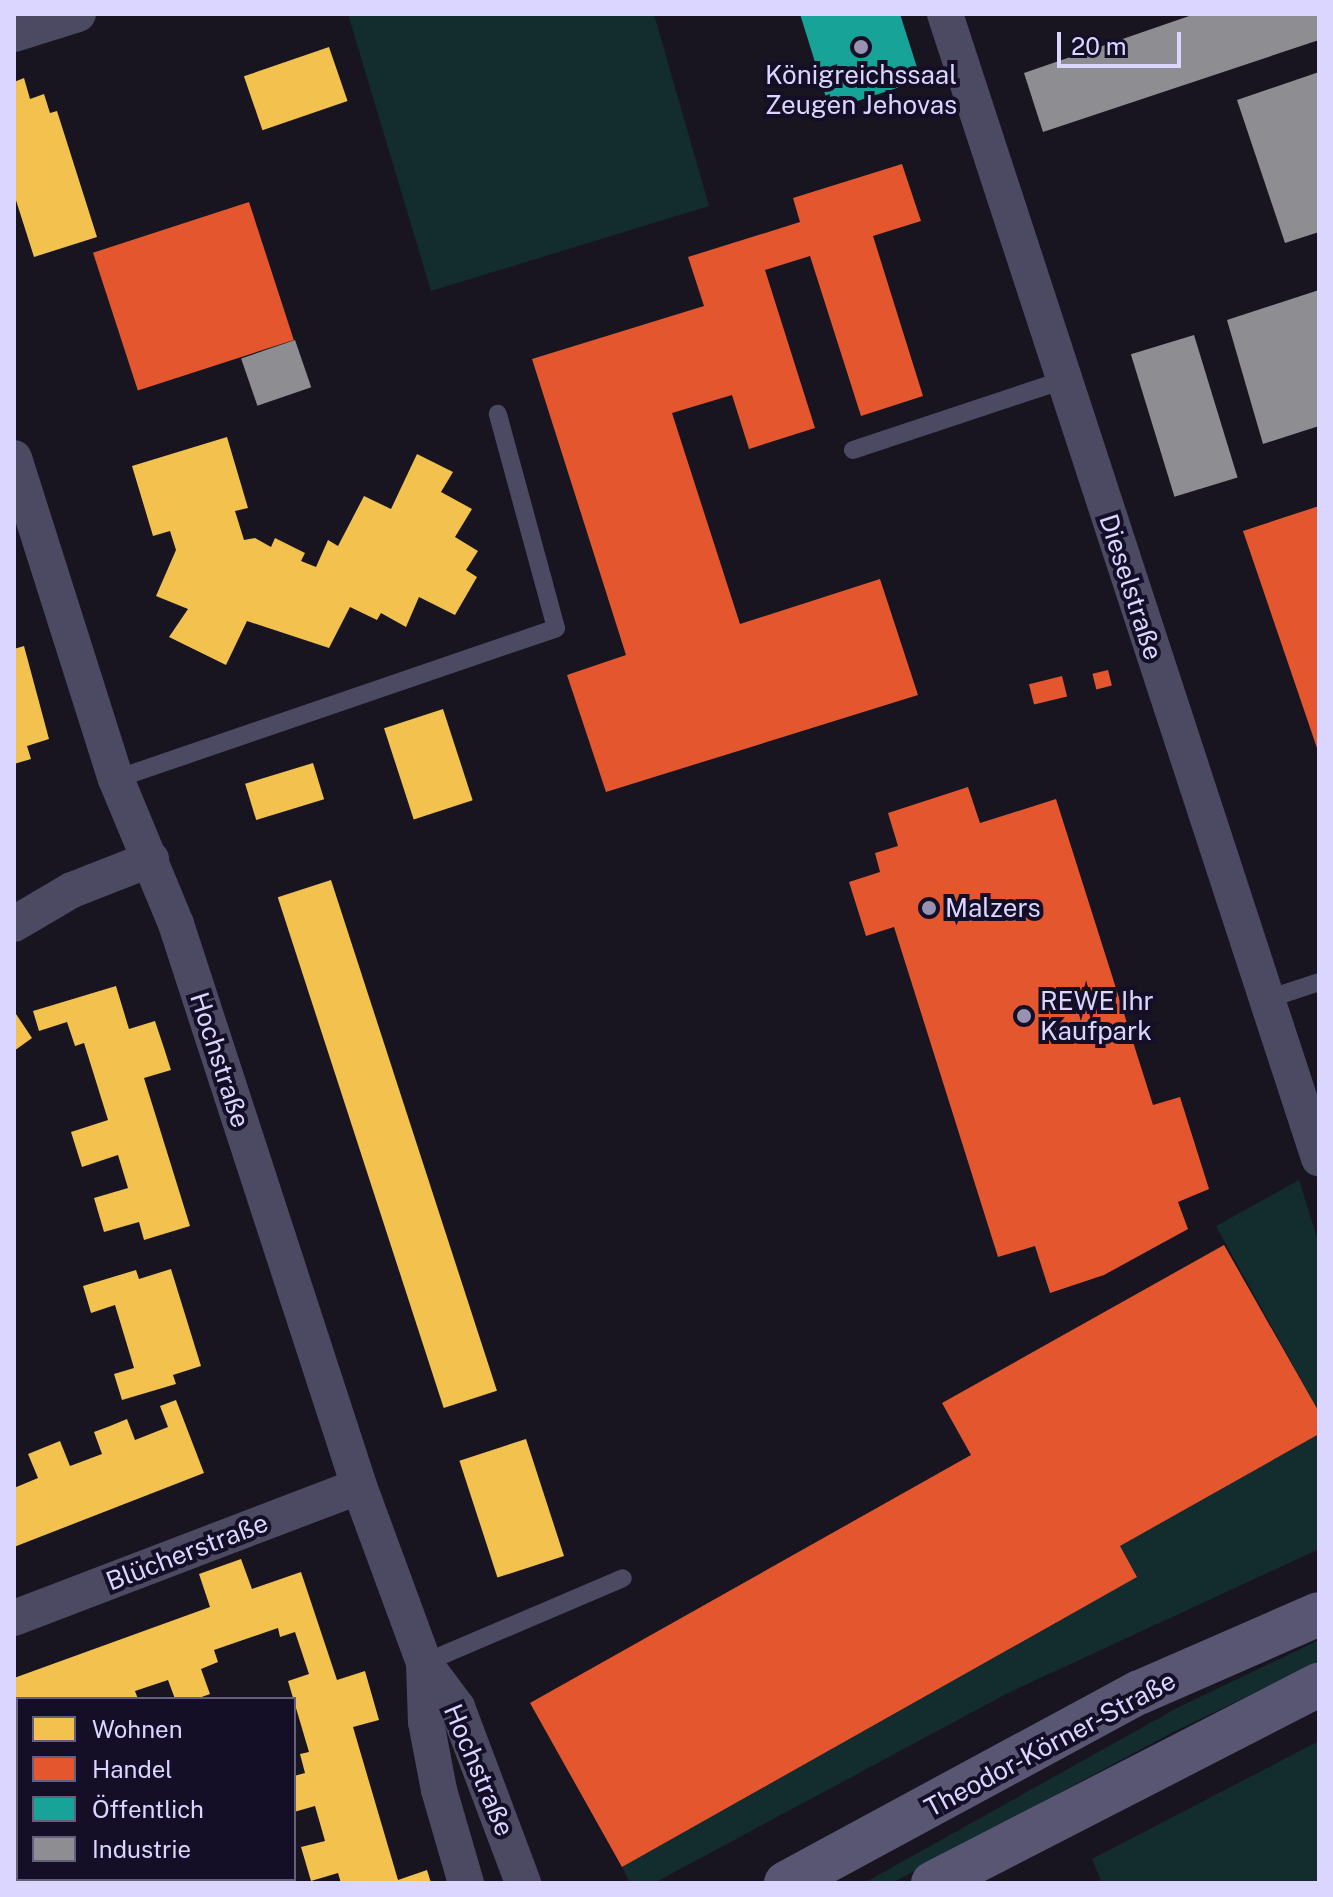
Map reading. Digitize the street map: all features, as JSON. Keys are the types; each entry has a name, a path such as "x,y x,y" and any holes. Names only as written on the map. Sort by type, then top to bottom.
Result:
{"main road":[{"name":"Theodor-Körner-Straße","path":"786,1883 1138,1693 1319,1614"},
{"path":"933,1883 1319,1685"}],"street":[{"path":"14,34 78,14"},
{"name":"Dieselstraße","path":"945,14 1319,1158"},
{"name":"Hochstraße","path":"14,458 116,779 151,859 359,1486 424,1663 434,1763 466,1883"},
{"path":"14,924 72,890 151,859"},
{"name":"Blücherstraße","path":"14,1618 359,1486"},
{"name":"Hochstraße","path":"424,1663 457,1707 523,1883"}],"lane":[{"path":"853,450 1064,380"},
{"path":"116,779 556,628 498,414"},
{"path":"1268,999 1319,982"},
{"path":"424,1663 623,1578"}],"green space":[{"path":"348,14 654,14 709,206 431,291"},
{"path":"1299,1180 1319,1244 1319,1412 1216,1226"},
{"path":"1319,1434 1319,1549 1006,1694 654,1883 630,1883 622,1867 1137,1577 1120,1546"},
{"path":"1319,1640 1319,1662 1171,1733 892,1883 864,1883 1177,1708"},
{"path":"1319,1741 1319,1883 1102,1883 1092,1859"}],"building: Wohnen":[{"path":"329,47 348,101 262,130 244,76"},
{"path":"24,78 30,99 44,94 50,113 57,111 97,237 34,257 14,194 14,82"},
{"path":"227,437 248,508 235,511 244,540 255,538 271,547 275,538 305,553 301,561 316,567 328,540 338,546 364,496 391,509 417,454 453,472 441,492 472,509 455,537 478,551 466,570 477,577 455,615 419,597 406,627 381,613 377,620 350,607 329,648 247,621 226,665 169,637 188,609 156,596 176,550 170,531 153,536 132,466"},
{"path":"24,646 49,739 27,746 31,759 14,764 14,649"},
{"path":"443,709 473,800 414,819 384,728"},
{"path":"313,763 324,799 256,820 245,784"},
{"path":"331,880 497,1391 444,1408 278,897"},
{"path":"116,986 129,1029 155,1021 171,1070 144,1078 190,1226 144,1240 139,1222 104,1232 94,1198 128,1188 118,1155 82,1167 71,1132 108,1120 84,1043 75,1046 67,1022 39,1031 33,1011"},
{"path":"14,1011 32,1038 14,1051"},
{"path":"171,1269 201,1366 173,1375 176,1384 122,1400 114,1374 134,1368 115,1305 91,1313 83,1286 136,1270 139,1279"},
{"path":"176,1400 204,1473 14,1547 14,1488 38,1478 28,1454 60,1441 70,1466 102,1454 94,1432 127,1419 135,1440 168,1427 160,1406"},
{"path":"526,1439 564,1556 497,1578 459,1461"},
{"path":"241,1559 252,1589 301,1572 337,1680 365,1671 379,1720 353,1727 398,1880 427,1870 431,1883 341,1883 338,1873 311,1881 301,1847 325,1841 315,1806 296,1811 296,1775 305,1773 300,1754 309,1752 296,1708 296,1697 293,1697 288,1681 309,1674 295,1632 280,1637 278,1628 214,1650 218,1662 201,1669 210,1694 202,1697 174,1697 168,1680 135,1691 137,1697 16,1697 14,1735 14,1678 210,1607 199,1574"}],"building: Handel":[{"path":"902,164 921,221 873,236 923,396 861,416 810,256 765,270 815,428 749,449 732,395 672,413 740,624 880,579 918,695 606,792 567,675 626,655 532,359 704,306 688,257 800,222 793,198"},
{"path":"249,202 294,340 138,391 93,253"},
{"path":"1319,506 1319,751 1318,751 1243,531"},
{"path":"1108,670 1112,686 1096,689 1092,674"},
{"path":"1062,676 1067,696 1034,705 1029,684"},
{"name":"REWE Ihr Kaufpark","path":"968,787 980,823 1056,799 1153,1105 1180,1097 1209,1189 1178,1202 1188,1229 1104,1275 1050,1293 1035,1246 998,1257 894,927 866,936 849,882 880,872 875,853 898,846 888,813"},
{"path":"1224,1245 1319,1412 1319,1434 1120,1546 1137,1577 622,1867 530,1703 971,1455 942,1403"}],"building: Öffentlich":[{"name":"Königreichssaal Zeugen Jehovas","path":"800,14 900,14 921,80 830,110"}],"building: Industrie":[{"path":"1195,14 1319,14 1319,40 1043,132 1024,73"},
{"path":"1319,72 1319,232 1285,243 1237,100"},
{"path":"1319,290 1319,426 1263,444 1227,320"},
{"path":"1194,335 1238,477 1174,497 1131,354"},
{"path":"295,340 311,387 257,406 241,359"}],"place":[{"name":"Königreichssaal Zeugen Jehovas","path":"861,47"},
{"name":"Malzers","path":"929,908"},
{"name":"REWE Ihr Kaufpark","path":"1024,1016"}]}
